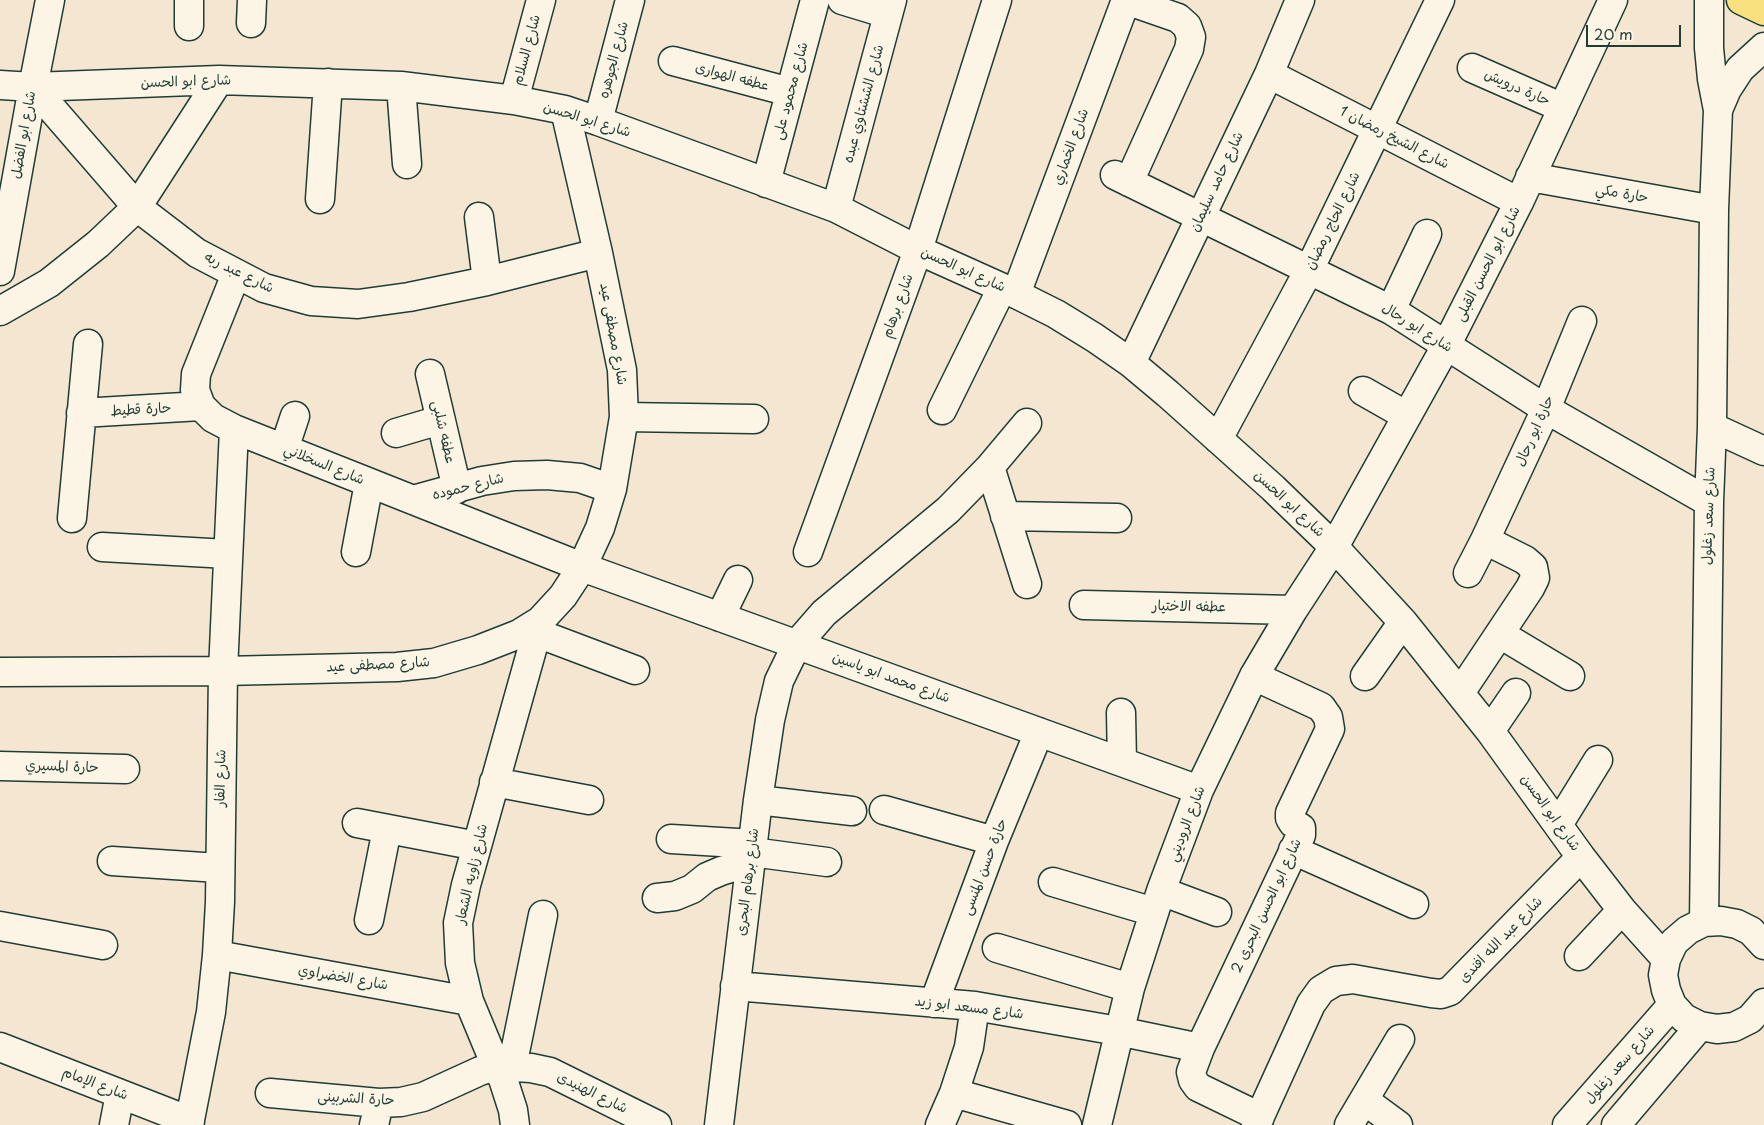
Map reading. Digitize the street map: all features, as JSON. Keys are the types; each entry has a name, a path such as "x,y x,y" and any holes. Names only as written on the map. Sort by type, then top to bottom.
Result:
{"street":[{"name":"شارع ابو الفضل","path":"0,270 32,87 50,0"},
{"name":"شارع السلام","path":"514,100 541,0"},
{"name":"شارع الجوهره","path":"598,120 630,0"},
{"name":"شارع محمود على","path":"766,183 815,0"},
{"path":"842,0 890,7"},
{"name":"شارع برهام","path":"808,552 918,250 997,0"},
{"name":"شارع ابو رحال","path":"1126,0 1178,18 1187,26 1191,37 1189,49 1122,179 1391,310 1546,409 1709,502"},
{"name":"شارع الخماري","path":"942,410 1009,291 1126,0"},
{"name":"شارع حامد سليمان","path":"1131,364 1268,74 1300,0"},
{"name":"شارع الحاج رمضان","path":"1218,439 1309,270 1440,0"},
{"name":"شارع ابو الحسن القبلى","path":"1334,547 1446,346 1519,202 1612,0"},
{"name":"شارع سعد زغلول","path":"1704,922 1714,210 1718,110 1709,48 1709,0"},
{"name":"شارع الششتاوي عبده","path":"836,208 890,7"},
{"name":"شارع سعد زغلول","path":"1718,110 1727,89 1740,69 1764,47"},
{"name":"عطفه الهوارى","path":"673,61 790,92"},
{"name":"حارة درويش","path":"1472,68 1563,108"},
{"name":"شارع الشيخ رمضان 1","path":"1268,74 1519,202"},
{"name":"شارع ابو الحسن","path":"0,85 32,87 219,80 400,86 514,100 565,110 598,120 836,208 918,250 1056,314 1131,364 1273,488 1334,547 1403,622 1490,731 1581,857 1622,910 1666,959"},
{"path":"0,311 49,283 98,244 137,206 219,80"},
{"path":"320,199 328,83"},
{"path":"400,86 407,164"},
{"name":"شارع عبد ربه","path":"32,87 137,206 197,252 264,288 311,301 358,304 409,297 487,281 598,253"},
{"name":"شارع مصطفى عيد","path":"0,672 397,667 434,662 478,650 538,627 563,596 582,567 600,528 612,489 624,418 622,370 598,253 565,110"},
{"name":"حارة مكي","path":"1530,177 1714,210"},
{"path":"479,217 487,281"},
{"path":"1391,310 1426,234"},
{"path":"201,406 195,390 196,374 236,274"},
{"name":"حارة ابو رحال","path":"1468,573 1546,409 1582,322"},
{"path":"72,518 88,344"},
{"name":"عطفه شلبى","path":"430,374 456,489"},
{"path":"1363,391 1407,416"},
{"name":"حارة قطيط","path":"81,413 201,406"},
{"name":"شارع السخلاني","path":"201,406 212,418 234,429 582,567"},
{"path":"284,449 295,416"},
{"path":"624,418 754,419"},
{"path":"396,433 440,420"},
{"path":"797,644 824,613 948,510 990,467 1027,423"},
{"path":"1712,427 1764,451"},
{"name":"شارع الفار","path":"190,1123 211,1012 217,955 220,902 222,670 234,429"},
{"path":"990,467 1027,584"},
{"name":"شارع حموده","path":"413,500 482,481 514,476 547,474 580,478 612,489"},
{"path":"356,552 370,483"},
{"path":"1005,516 1117,518"},
{"path":"1460,693 1535,578 1532,567 1524,560 1485,540"},
{"path":"102,547 228,554"},
{"name":"شارع الروديني","path":"1097,1125 1118,1031 1130,988 1158,901 1199,790 1254,676 1293,610 1334,547"},
{"name":"شارع محمد ابو ياسين","path":"582,567 1199,790"},
{"path":"720,617 738,580"},
{"name":"عطفه الاختيار","path":"1084,605 1293,610"},
{"path":"1365,676 1403,622"},
{"path":"538,627 635,670"},
{"name":"شارع زاويه الشعار","path":"515,1125 513,1110 503,1079 504,1067 469,1001 460,963 458,923 466,885 538,627"},
{"path":"1500,634 1570,676"},
{"name":"شارع برهام البحرى","path":"719,1125 758,800 770,720 779,681 797,644"},
{"name":"شارع ابو الحسن البحرى 2","path":"1254,676 1321,707 1328,717 1330,729 1290,813 1293,823 1301,828 1302,831 1200,1048 1191,1072 1193,1080 1198,1087 1258,1121"},
{"path":"1490,731 1516,693"},
{"path":"1121,713 1122,762"},
{"name":"حارة حسن المنسى","path":"934,1003 994,841 1039,732"},
{"path":"1558,825 1598,760"},
{"name":"حارة المسيري","path":"0,766 125,769"},
{"path":"494,782 588,800"},
{"path":"758,800 852,811"},
{"path":"884,810 994,841"},
{"path":"357,823 477,846"},
{"path":"369,920 387,829"},
{"path":"671,839 752,853 827,862"},
{"path":"1293,850 1414,904"},
{"path":"657,898 675,896 692,889 707,878 752,853"},
{"name":"شارع عبد الله افندى","path":"1258,1121 1311,1004 1321,990 1336,981 1353,979 1431,993 1441,994 1450,991 1581,857"},
{"path":"112,861 219,868"},
{"path":"1053,882 1217,912"},
{"path":"1580,956 1622,910"},
{"path":"504,1067 544,915"},
{"path":"1764,946 1751,932 1737,924 1721,921 1704,922 1688,930 1674,942 1666,959 1663,975 1672,1005 1684,1018 1700,1026 1717,1030 1734,1027 1750,1019 1764,1004"},
{"path":"0,926 103,946"},
{"path":"997,948 1130,988"},
{"name":"شارع الخضراوي","path":"217,955 469,1001"},
{"name":"شارع مسعد ابو زيد","path":"735,986 975,1006 1118,1031 1200,1048"},
{"name":"شارع سعد زغلول","path":"1567,1125 1672,1005"},
{"path":"940,1125 954,1093 969,1047 975,1006"},
{"path":"1616,1125 1700,1026"},
{"path":"1349,1125 1400,1039"},
{"name":"شارع الإمام","path":"0,1047 190,1123"},
{"name":"حارة الشربينى","path":"270,1093 376,1114 401,1102 423,1097 480,1071 504,1067"},
{"name":"شارع الهنيدى","path":"504,1067 550,1072 650,1123"},
{"path":"954,1093 1068,1125"},
{"path":"114,1125 120,1094"},
{"path":"1364,1100 1398,1125"}]}
